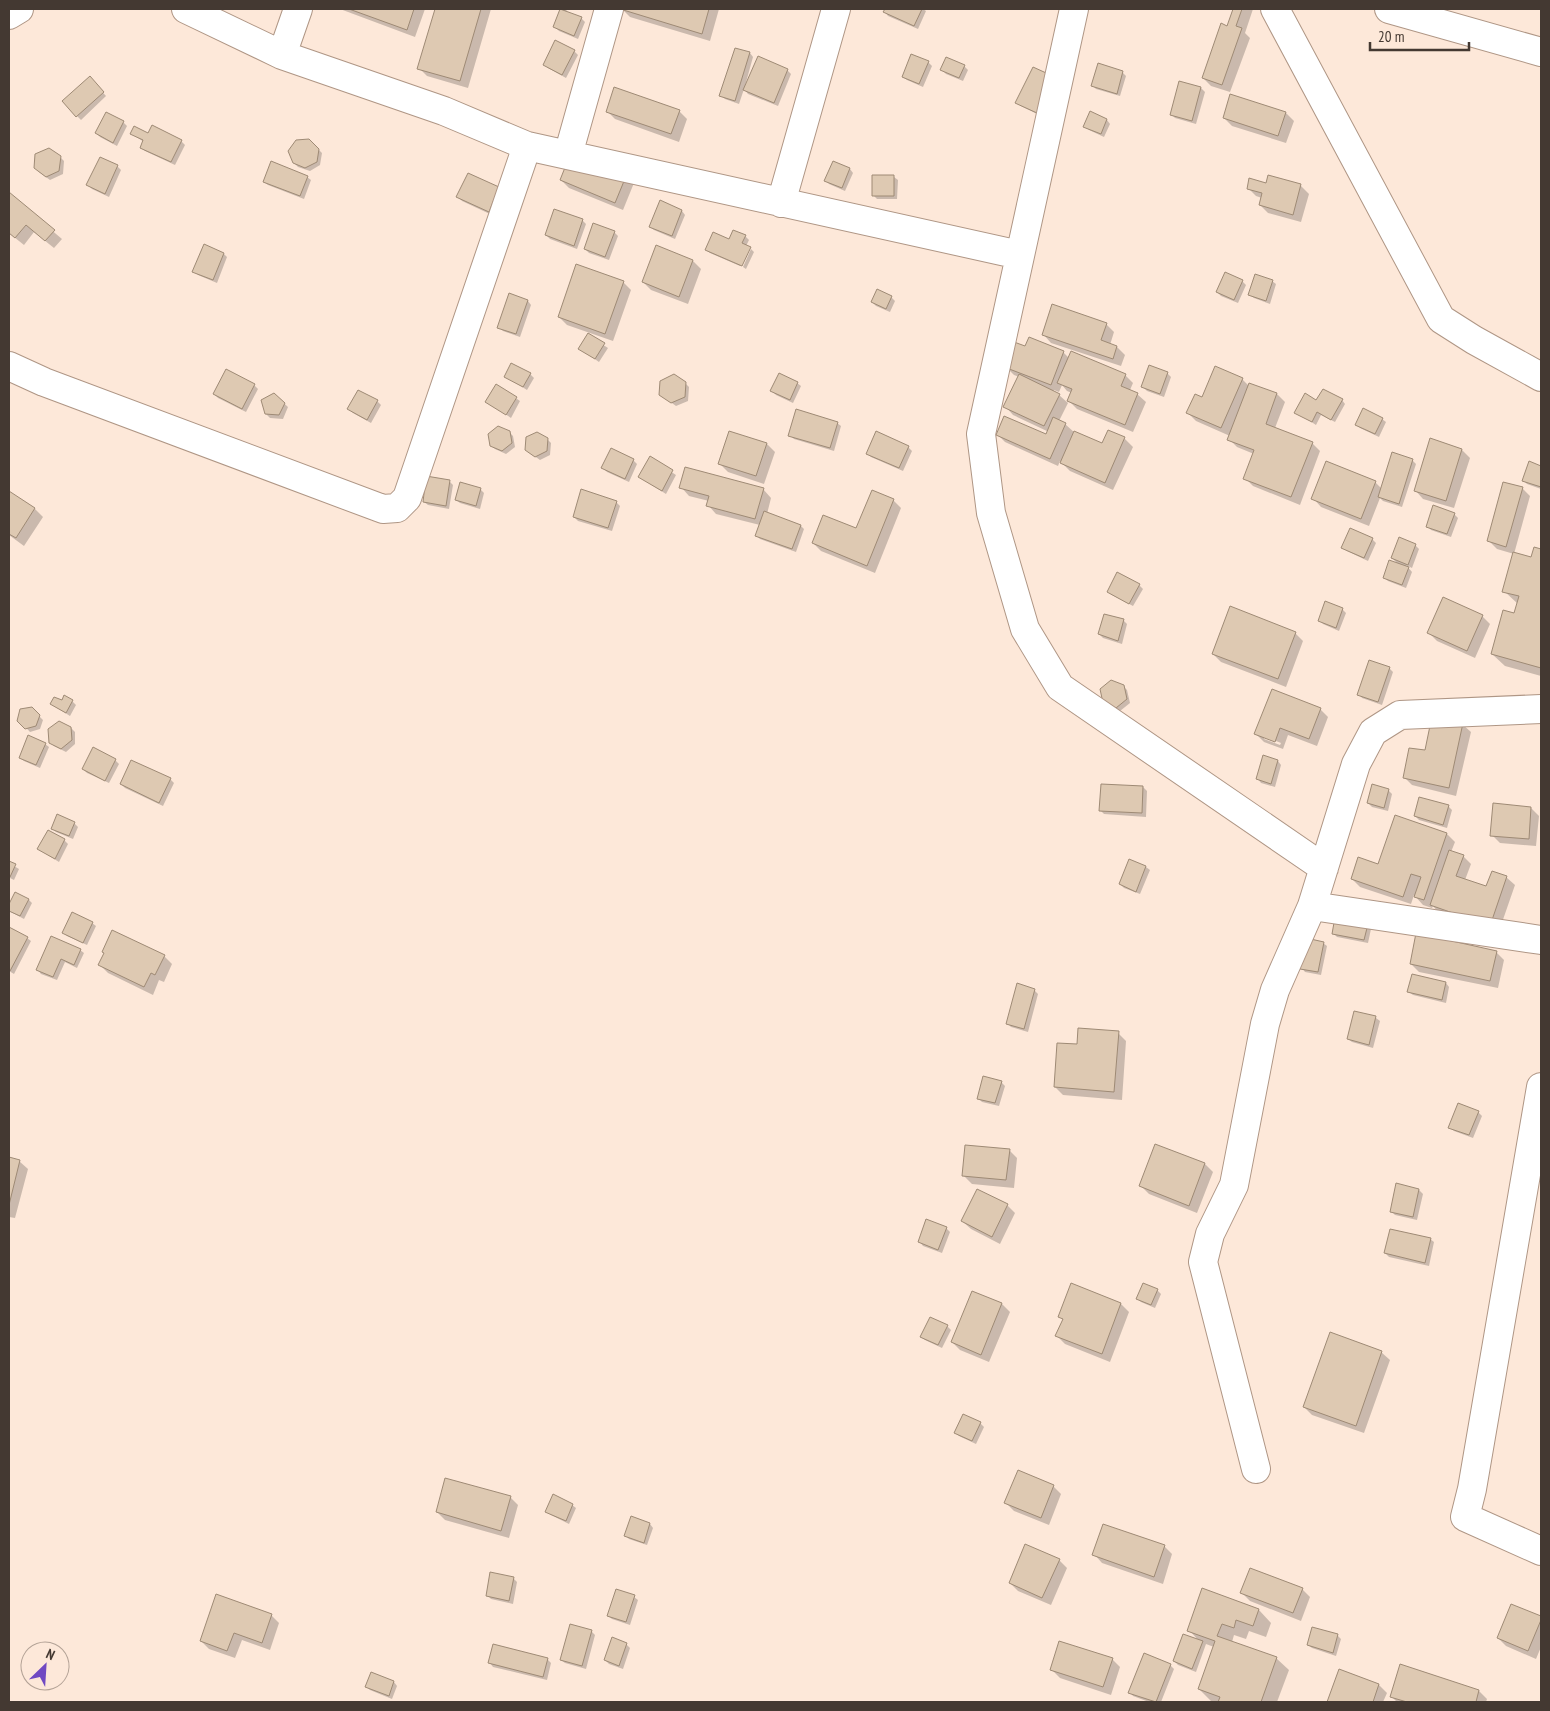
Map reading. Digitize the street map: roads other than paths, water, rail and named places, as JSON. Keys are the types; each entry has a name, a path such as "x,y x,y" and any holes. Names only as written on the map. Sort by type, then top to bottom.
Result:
{"street":[{"path":"9,15 19,9"},
{"path":"186,9 282,55 444,112 527,146 1020,255"},
{"path":"282,55 298,9"},
{"path":"568,155 609,9"},
{"path":"782,203 836,9"},
{"path":"1074,9 981,434 992,513 1025,630 1060,687 1324,868"},
{"path":"1275,9 1441,319 1474,340 1541,376"},
{"path":"1389,9 1541,52"},
{"path":"9,366 44,382 382,509 397,508 407,498 527,146"},
{"path":"1256,1469 1203,1262 1210,1234 1234,1185 1265,1024 1275,990 1312,906 1356,764 1373,732 1400,715 1541,709"},
{"path":"1312,906 1541,940"},
{"path":"1541,1086 1477,1460 1465,1516 1541,1551"}]}
